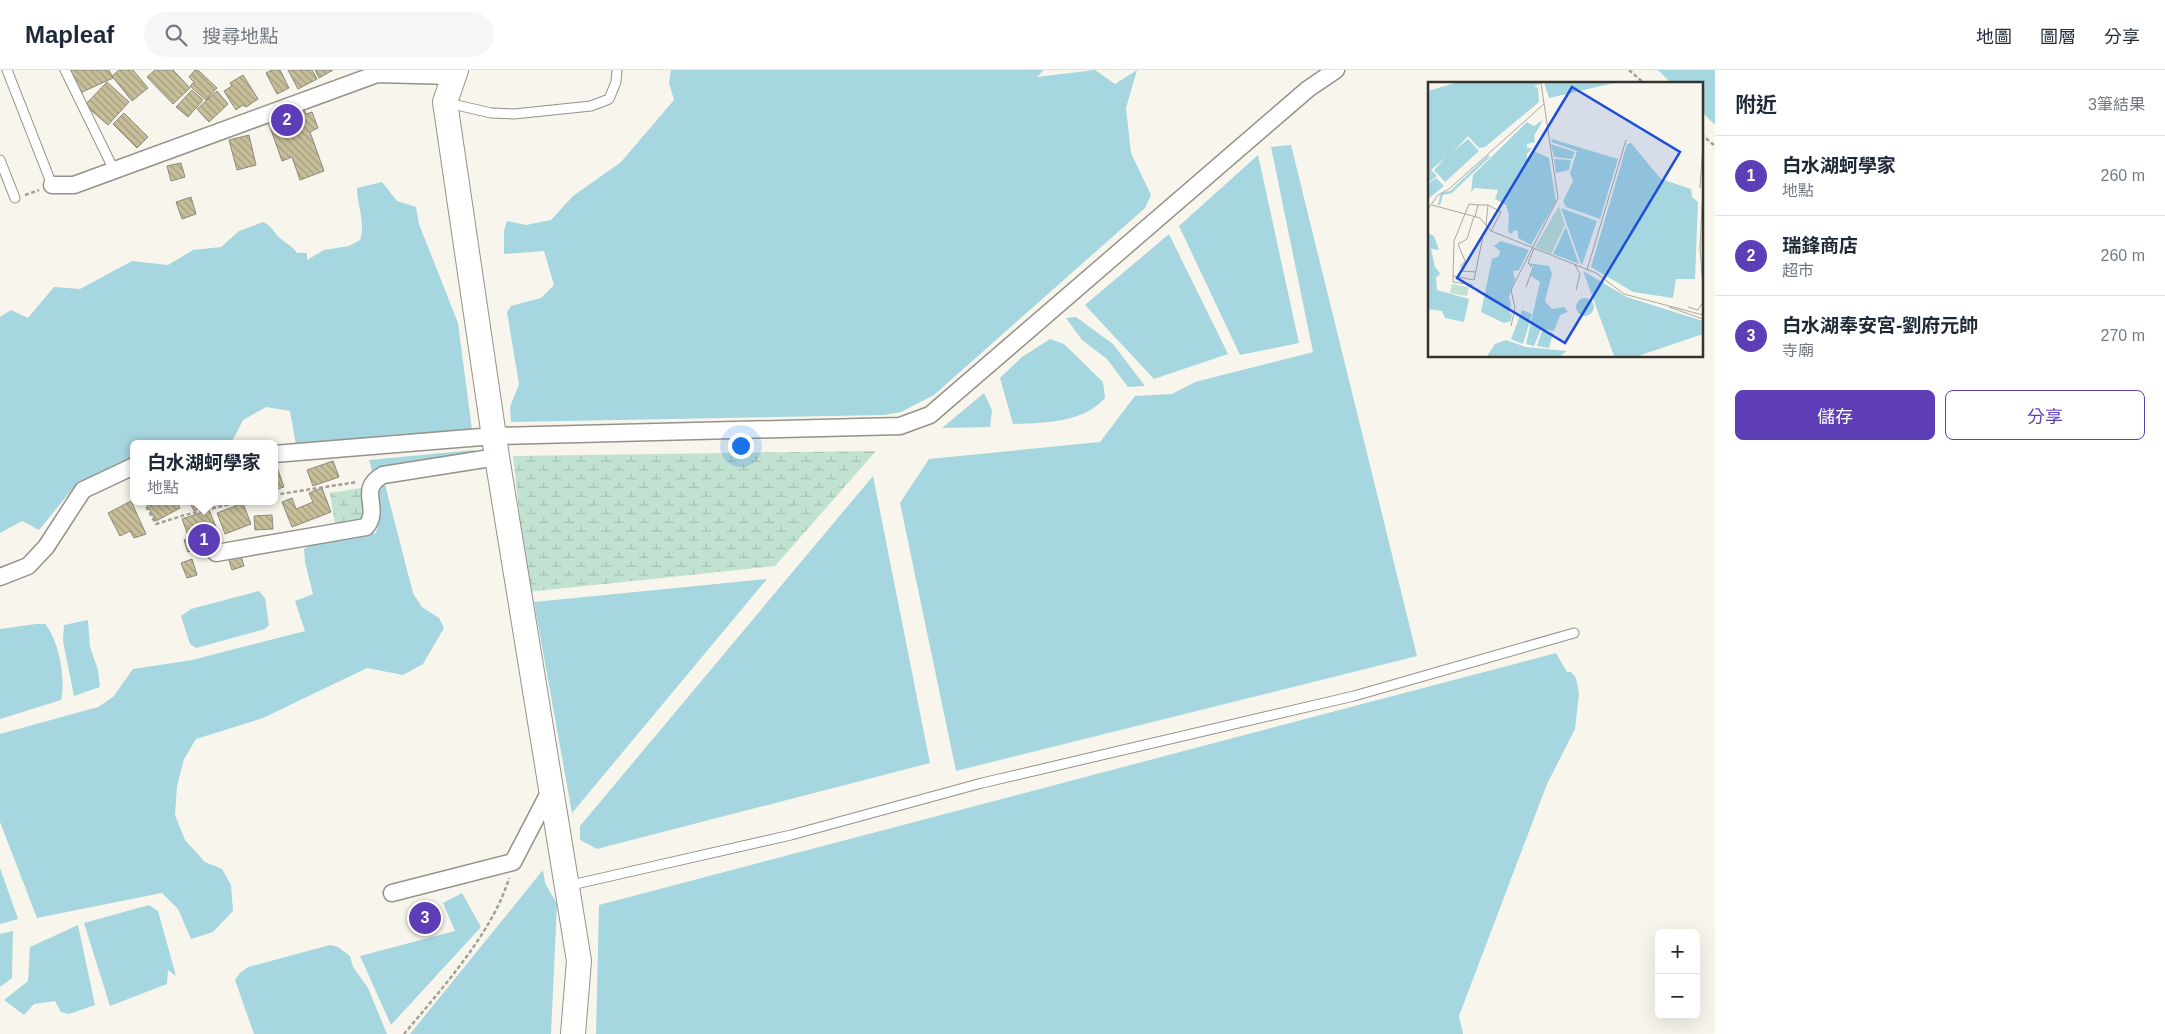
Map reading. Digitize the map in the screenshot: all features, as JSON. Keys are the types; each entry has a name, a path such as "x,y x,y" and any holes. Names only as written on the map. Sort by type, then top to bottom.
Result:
{"street":[{"path":"278,454 495,447 900,426 930,415 1308,89 1336,70"},
{"path":"52,185 74,185 377,74 454,73 445,102 495,447 579,961 573,1034"},
{"path":"216,553 366,527 370,521 372,510 370,487 378,477 495,447"},
{"path":"0,577 28,566 46,546 83,490 130,468"},
{"path":"392,894 513,862 551,789"}],"lane":[{"path":"7,70 52,185"},
{"path":"66,70 114,170"},
{"path":"445,102 491,113 514,114 591,106 608,99 616,82 617,70"},
{"path":"0,160 15,198"},
{"path":"567,886 791,835 982,783 1354,696 1574,633"}],"path":[{"path":"1629,70 1643,82"},
{"path":"1702,135 1715,146"},
{"path":"278,494 378,477"},
{"path":"145,505 156,524 226,505"},
{"path":"404,1034 432,1001 484,931 504,894 513,862"}],"green space":[{"path":"876,451 775,566 528,592 513,456"},
{"path":"361,488 364,507 363,517 354,522 335,525 330,493"}],"water":[{"path":"671,70 1044,70 1037,77 1095,70 1115,84 1137,70 1126,108 1131,153 1151,195 1145,208 934,395 901,412 884,415 511,422 510,407 519,384 507,312 511,306 541,298 554,285 544,251 504,254 504,231 507,221 526,225 551,220 573,196 621,162 674,100 669,83"},
{"path":"1658,70 1715,70 1715,125 1702,112 1702,82 1670,82"},
{"path":"1291,145 1417,656 956,771 900,503 929,459 1100,442 1135,396 1172,394 1195,382 1313,352 1271,147"},
{"path":"1258,155 1299,343 1240,355 1179,226"},
{"path":"382,182 397,201 416,207 419,224 458,323 472,430 296,445 290,411 266,407 243,420 232,440 130,440 130,459 78,482 39,530 22,521 0,533 0,317 11,310 28,318 54,287 80,289 132,261 168,265 193,250 221,247 239,231 263,222 297,253 307,253 307,260 324,250 349,246 360,240 362,234 357,188"},
{"path":"1169,234 1228,354 1154,379 1085,305"},
{"path":"1076,317 1113,344 1145,386 1128,387 1107,359 1082,340 1066,318"},
{"path":"1050,339 1064,344 1103,382 1105,398 1096,406 1074,417 1050,422 1013,424 1000,378 1022,357"},
{"path":"984,393 992,410 990,427 942,428"},
{"path":"474,450 475,456 381,469 413,593 422,607 439,618 444,628 423,664 403,675 367,668 263,718 196,739 184,759 177,786 175,815 185,840 205,862 222,869 231,885 233,911 213,932 191,939 178,909 162,893 37,918 0,822 0,734 98,707 113,697 133,669 192,660 305,631 295,601 313,594 305,562 304,549 313,543 376,533 379,505 369,460"},
{"path":"873,476 930,763 597,849 580,840 580,826"},
{"path":"767,579 572,813 534,602"},
{"path":"259,591 265,598 269,625 265,629 196,648 190,644 181,616 191,609"},
{"path":"88,620 90,647 98,670 100,687 74,696 63,641 64,625"},
{"path":"45,624 58,650 63,682 61,700 0,719 0,629"},
{"path":"1556,653 1567,672 1571,672 1576,678 1579,694 1575,729 1547,784 1459,1016 1463,1034 596,1034 599,905"},
{"path":"0,868 18,919 0,924"},
{"path":"543,870 545,883 557,904 551,1034 410,1034"},
{"path":"462,893 481,927 391,1025 360,956 455,931 443,903"},
{"path":"149,905 158,911 176,976 168,970 167,984 110,1006 84,923"},
{"path":"78,925 95,1005 69,1014 61,1012 55,1001 34,1004 24,1015 4,1000 28,981 30,947"},
{"path":"13,931 12,978 0,987 0,934"},
{"path":"330,945 338,947 350,956 353,967 368,988 387,1034 254,1034 235,980 240,973 248,967"}],"building":[{"path":"70,70 109,70 113,78 80,93"},
{"path":"119,70 133,70 148,88 132,101 112,76"},
{"path":"155,70 173,70 190,88 173,104 147,77"},
{"path":"195,70 198,70 217,88 206,100 190,86 194,82 189,77"},
{"path":"272,70 280,70 289,88 277,94 266,73"},
{"path":"288,70 312,70 317,79 298,89"},
{"path":"315,70 333,70 319,78"},
{"path":"243,75 258,99 246,107 243,105 236,110 224,91 232,86 230,83"},
{"path":"107,82 129,102 108,125 85,105"},
{"path":"192,90 203,100 188,117 176,107"},
{"path":"217,91 228,104 209,122 197,109"},
{"path":"304,109 306,114 312,112 318,128 310,132 324,171 300,180 292,157 282,161 269,124 280,120 279,118"},
{"path":"124,113 148,137 137,148 113,124"},
{"path":"249,135 256,165 237,170 229,140"},
{"path":"181,163 185,177 171,181 167,166"},
{"path":"191,197 196,214 182,219 176,202"},
{"path":"333,461 339,477 313,486 307,470"},
{"path":"278,470 284,487 278,489"},
{"path":"322,488 331,512 292,527 282,502 292,498 296,509 313,502 309,493"},
{"path":"130,502 130,505 133,505 146,534 134,538 130,531 120,536 108,513"},
{"path":"147,505 178,505 180,508 156,521"},
{"path":"191,505 205,505 194,511"},
{"path":"238,505 244,505 251,524 225,534 217,513"},
{"path":"209,510 222,541 188,552 184,540 189,538 182,519"},
{"path":"272,515 273,529 255,530 254,516"},
{"path":"240,553 244,566 232,570 228,557"},
{"path":"192,559 197,575 187,578 181,563"}],"place":[{"name":"瑞鋒商店","path":"287,120"},
{"name":"白水湖蚵學家","path":"204,540"},
{"name":"白水湖奉安宮-劉府元帥","path":"425,918"}]}
